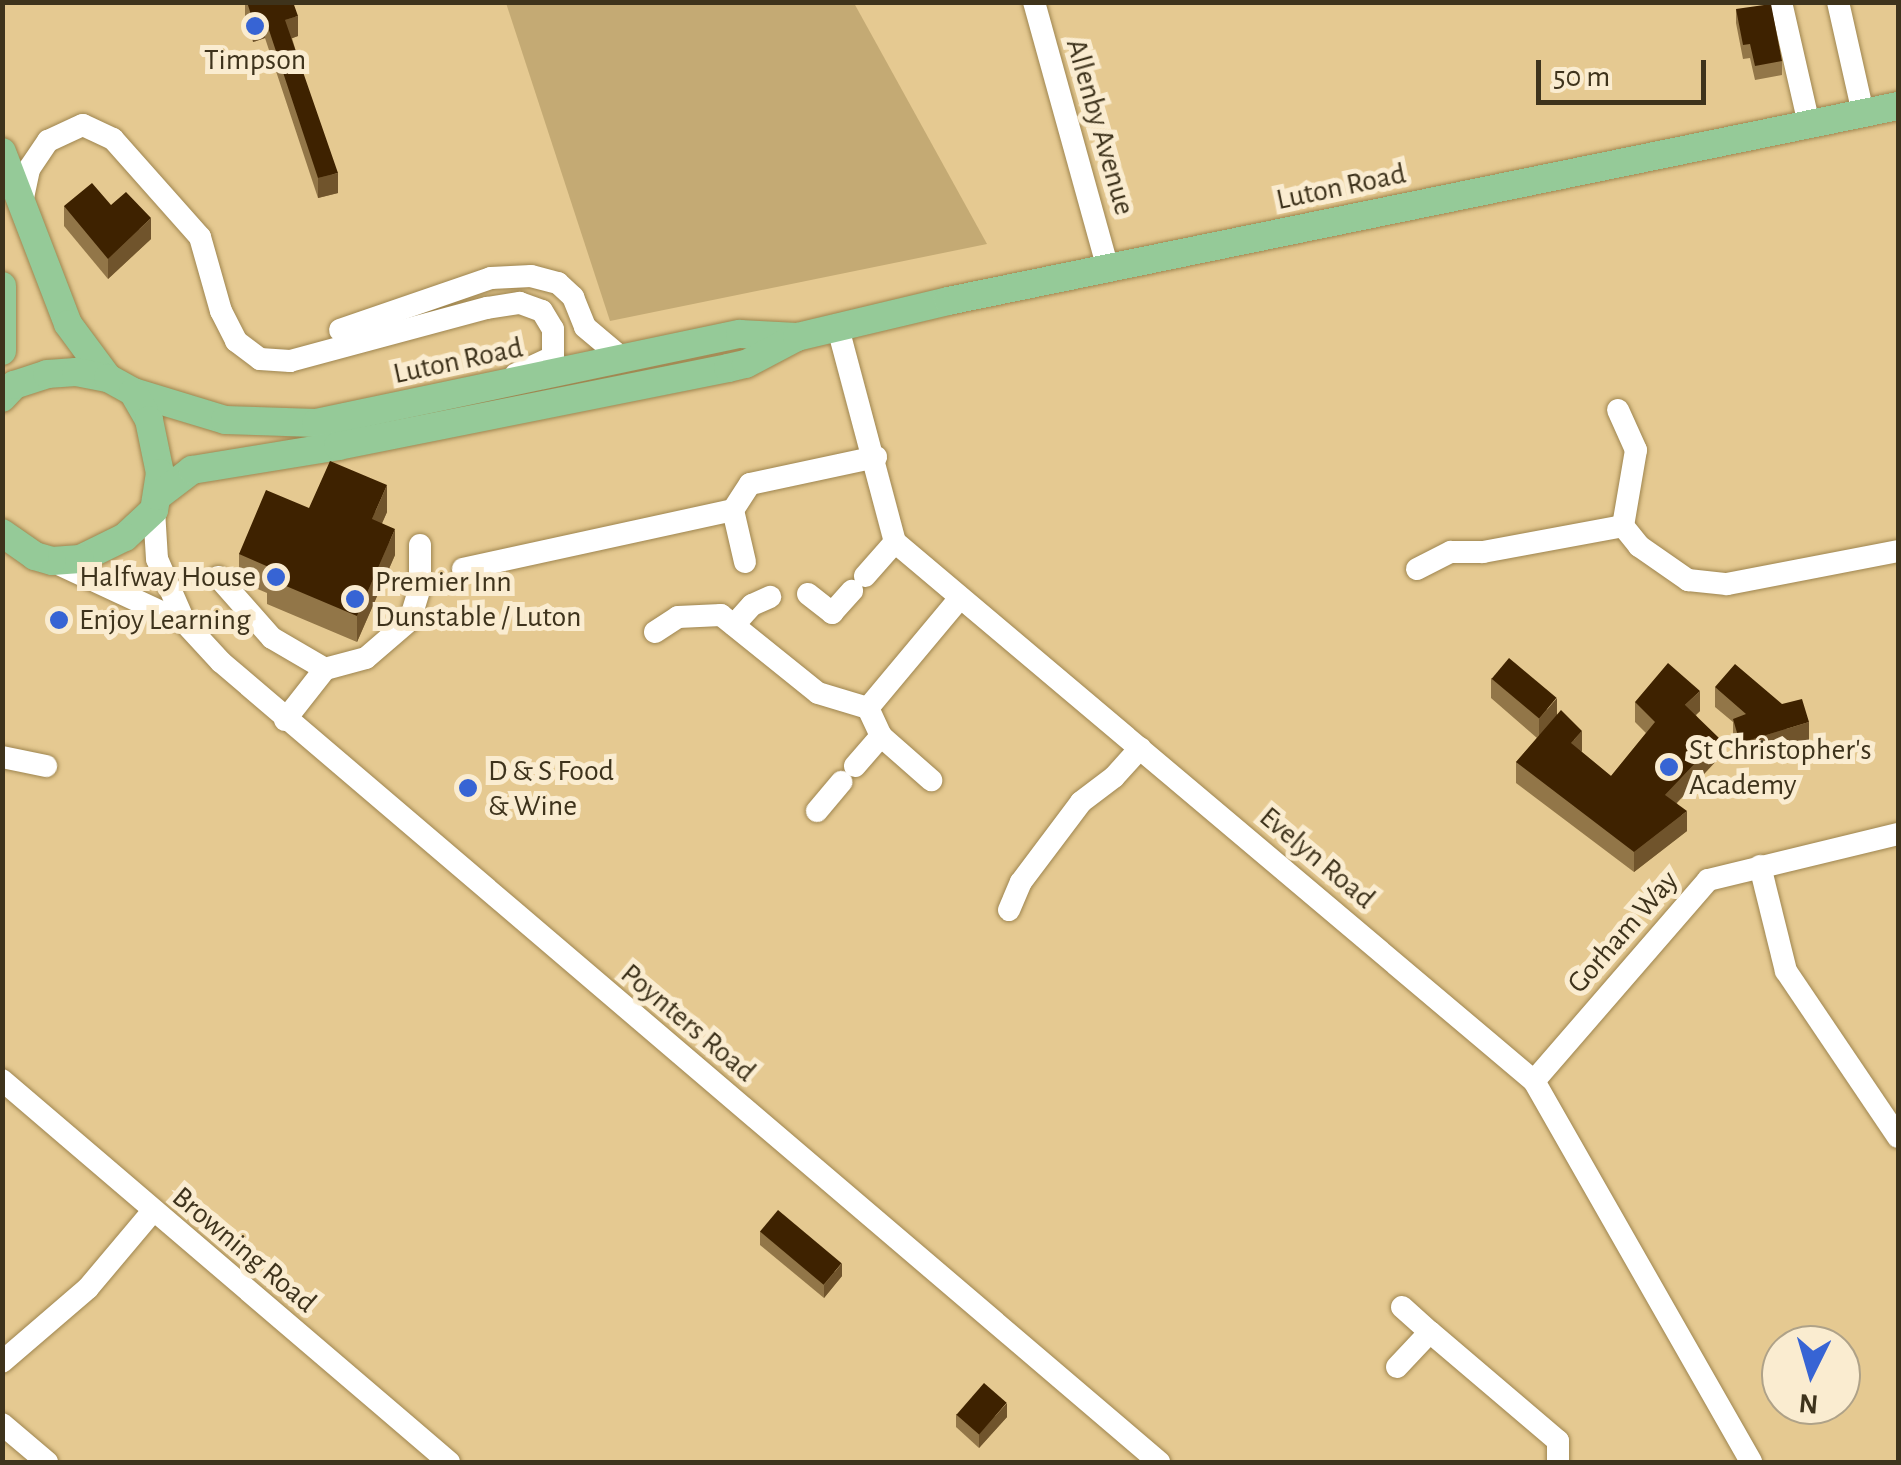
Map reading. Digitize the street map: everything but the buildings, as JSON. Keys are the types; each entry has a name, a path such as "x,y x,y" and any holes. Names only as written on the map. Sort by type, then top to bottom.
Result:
{"main road":[{"name":"Luton Road","path":"108,378 133,392 224,420 316,423 740,334 797,337 1108,268 1898,106"},
{"path":"2,152 68,324 108,378"},
{"path":"2,286 3,350"},
{"name":"Luton Road","path":"2,554 80,560 125,537 192,470 338,446 728,368 746,364 797,337"},
{"path":"2,398 14,385 47,374 76,372 108,378"},
{"path":"133,392 149,420 157,448 156,503"},
{"path":"2,533 43,559"}],"street":[{"name":"Allenby Avenue","path":"1034,2 1108,268"},
{"path":"1781,2 1808,124"},
{"path":"1838,2 1862,114"},
{"path":"21,207 29,169 48,141 84,125 112,139 200,237 236,341 260,358 290,361 487,308 520,303 542,311 554,329 553,357 481,391"},
{"path":"340,330 491,278 531,276 558,283 573,297 586,327 623,359"},
{"path":"808,594 832,613 895,542 876,457 838,328"},
{"path":"1618,410 1636,450 1624,526 1639,546 1688,580 1727,584 1898,551"},
{"path":"463,569 733,510 750,484 876,457"},
{"name":"Poynters Road","path":"156,503 157,559 185,623"},
{"path":"733,510 745,562"},
{"path":"1416,569 1451,552 1483,552 1624,526"},
{"name":"Evelyn Road","path":"895,542 958,600 1140,748 1534,1081 1751,1462"},
{"path":"284,720 325,669 366,658 410,620 420,587 420,546"},
{"name":"Poynters Road","path":"43,559 185,623 284,720 1160,1462"},
{"path":"218,576 272,638 325,669"},
{"path":"728,620 770,597"},
{"path":"868,708 958,600"},
{"path":"655,632 678,617 728,620 818,692 868,708 881,736 932,780"},
{"path":"816,811 881,736"},
{"path":"1009,910 1021,882 1081,802 1114,778 1140,748"},
{"path":"2,757 46,766"},
{"name":"Gorham Way","path":"1534,1081 1708,880 1898,834"},
{"path":"1760,866 1786,971 1898,1137"},
{"name":"Browning Road","path":"2,1080 449,1462"},
{"path":"2,1362 88,1288 152,1212"},
{"path":"1402,1307 1558,1441 1558,1462"},
{"path":"1398,1366 1430,1332"},
{"path":"2,1424 47,1462"}],"shaded area":[{"path":"506,3 854,3 987,244 610,321"}],"place":[{"name":"Timpson","path":"255,26"},
{"name":"Halfway House","path":"276,577"},
{"name":"Premier Inn Dunstable / Luton","path":"355,599"},
{"name":"Enjoy Learning","path":"59,620"},
{"name":"St Christopher's Academy","path":"1669,767"},
{"name":"D & S Food & Wine","path":"468,788"}]}
